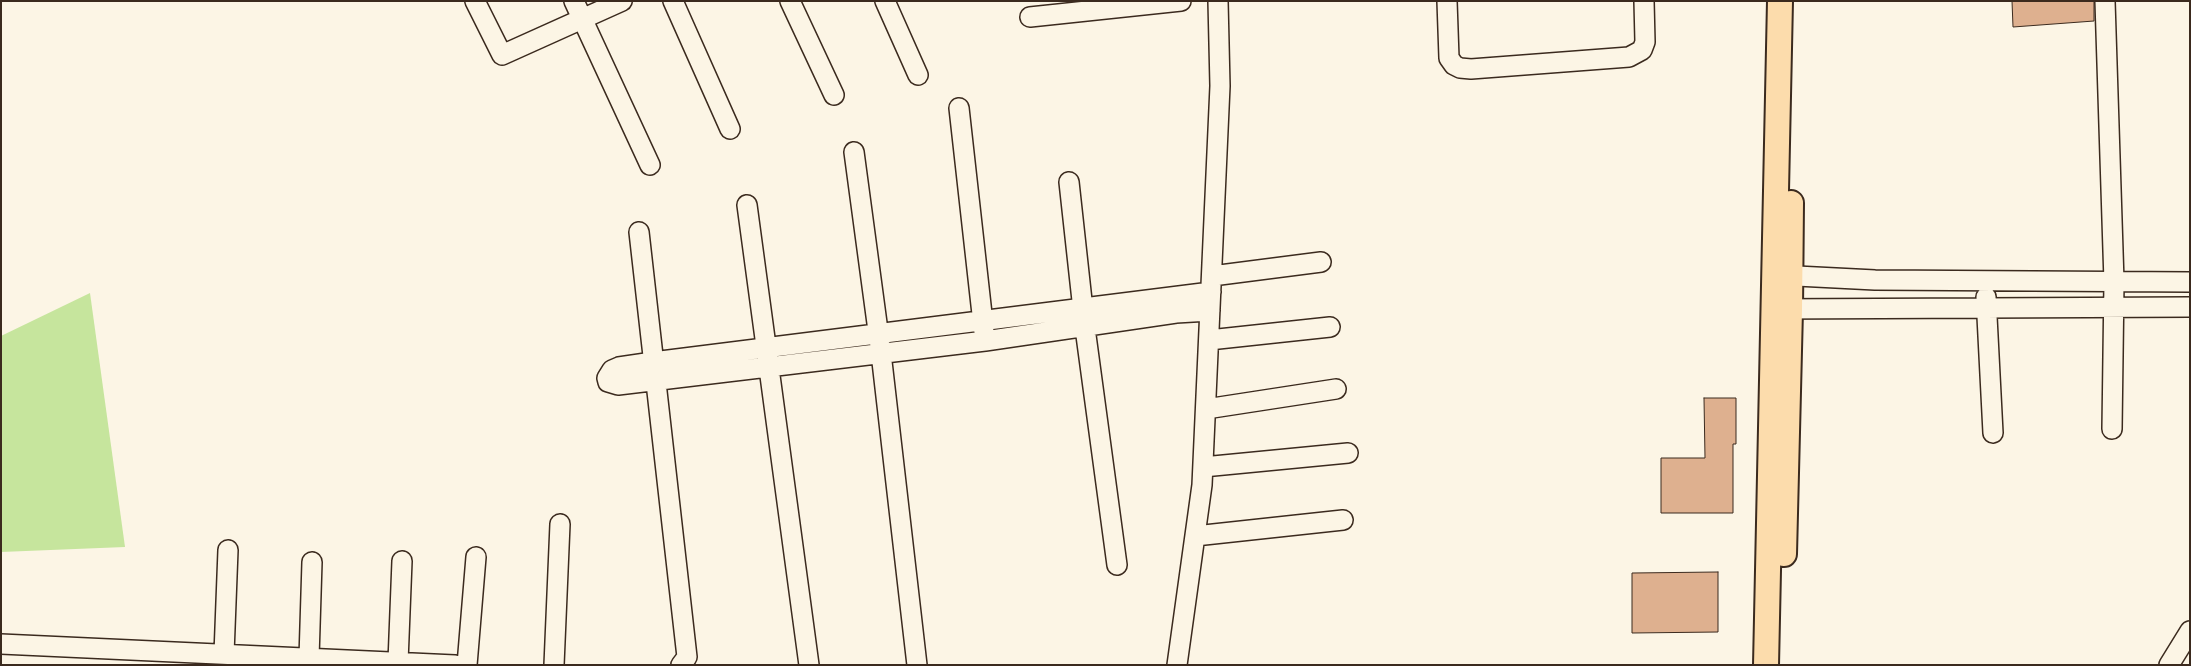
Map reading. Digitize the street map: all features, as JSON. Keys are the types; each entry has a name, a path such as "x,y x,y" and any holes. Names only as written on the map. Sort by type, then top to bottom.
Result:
{"main road":[{"path":"1780,1 1782,275"},
{"path":"1766,665 1793,1"},
{"path":"1781,309 1782,665"}],"street":[{"path":"475,1 502,55 622,1"},
{"path":"574,1 650,165"},
{"path":"673,1 730,129"},
{"path":"790,1 834,95"},
{"path":"885,1 918,75"},
{"path":"1030,17 1181,1"},
{"path":"1176,665 1203,467 1220,86 1218,1"},
{"path":"1447,1 1449,58 1454,65 1471,69 1629,57 1642,50 1645,42 1644,1"},
{"path":"2105,1 2114,282 2112,429"},
{"path":"959,108 985,341"},
{"path":"854,152 880,344 917,665"},
{"path":"1068,182 1085,328 1117,565"},
{"path":"747,205 809,665"},
{"path":"639,232 687,657 681,665"},
{"path":"654,371 880,344 983,321 1083,308 1321,262"},
{"path":"1782,275 1875,280 2190,282"},
{"path":"1986,281 1993,434"},
{"path":"1781,309 2190,307"},
{"path":"880,344 985,341 1085,328 1176,313 1210,311"},
{"path":"1209,340 1330,327"},
{"path":"1206,409 1336,390"},
{"path":"1203,467 1348,453"},
{"path":"1195,536 1343,520"},
{"path":"554,665 560,524"},
{"path":"224,654 228,594 228,550"},
{"path":"466,665 476,557"},
{"path":"398,662 402,561"},
{"path":"309,658 312,562"},
{"path":"2169,665 2190,631"},
{"path":"1,644 455,665"}],"green space":[{"path":"90,293 125,547 1,552 1,336"}],"building":[{"path":"2012,1 2094,1 2094,21 2013,27"},
{"path":"1704,398 1736,398 1736,444 1733,444 1733,513 1661,513 1661,458 1705,458"},
{"path":"1718,572 1718,632 1632,633 1632,573"}]}
